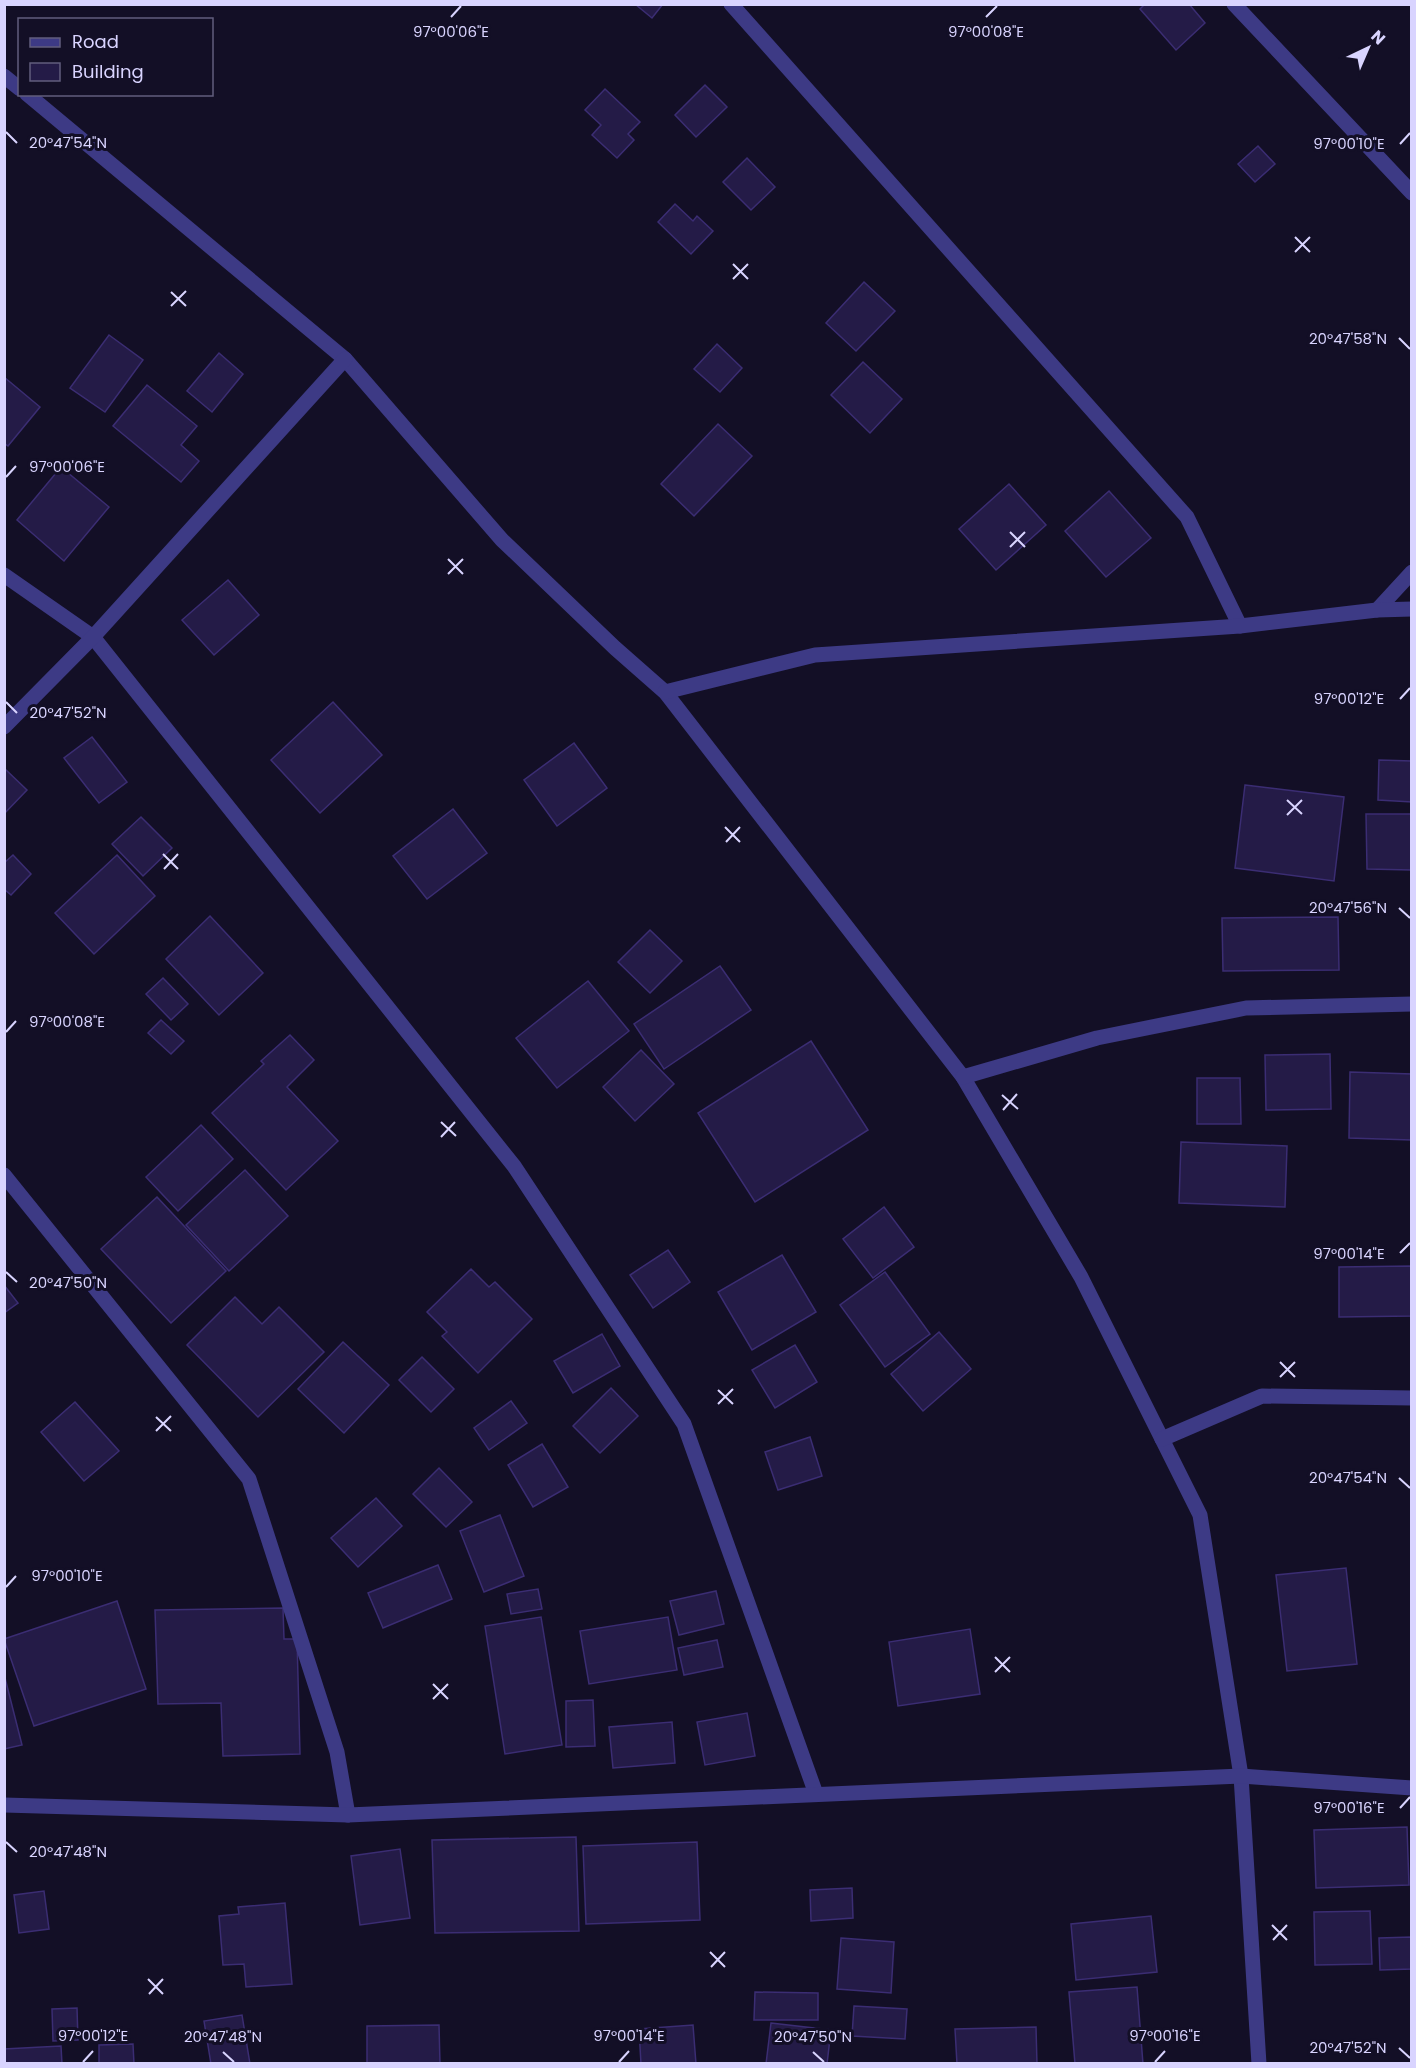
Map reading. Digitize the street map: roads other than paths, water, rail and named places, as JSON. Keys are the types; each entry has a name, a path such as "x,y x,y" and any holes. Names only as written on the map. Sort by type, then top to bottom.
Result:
{"street":[{"path":"731,4 1187,517 1240,626"},
{"path":"1234,4 1412,193"},
{"path":"4,76 18,87"},
{"path":"29,96 345,359 502,540 615,648 665,692 963,1077 1081,1277 1200,1515 1241,1776 1259,2064"},
{"path":"4,727 93,637 345,359"},
{"path":"1377,610 1412,572"},
{"path":"4,575 93,637 513,1166 684,1424 816,1794"},
{"path":"665,692 816,655 1240,626 1377,610 1412,609"},
{"path":"963,1077 1098,1038 1246,1008 1412,1004"},
{"path":"4,1175 249,1479 338,1752 348,1815"},
{"path":"1162,1439 1262,1396 1412,1398"},
{"path":"4,1805 348,1815 1241,1776 1412,1788"}]}
